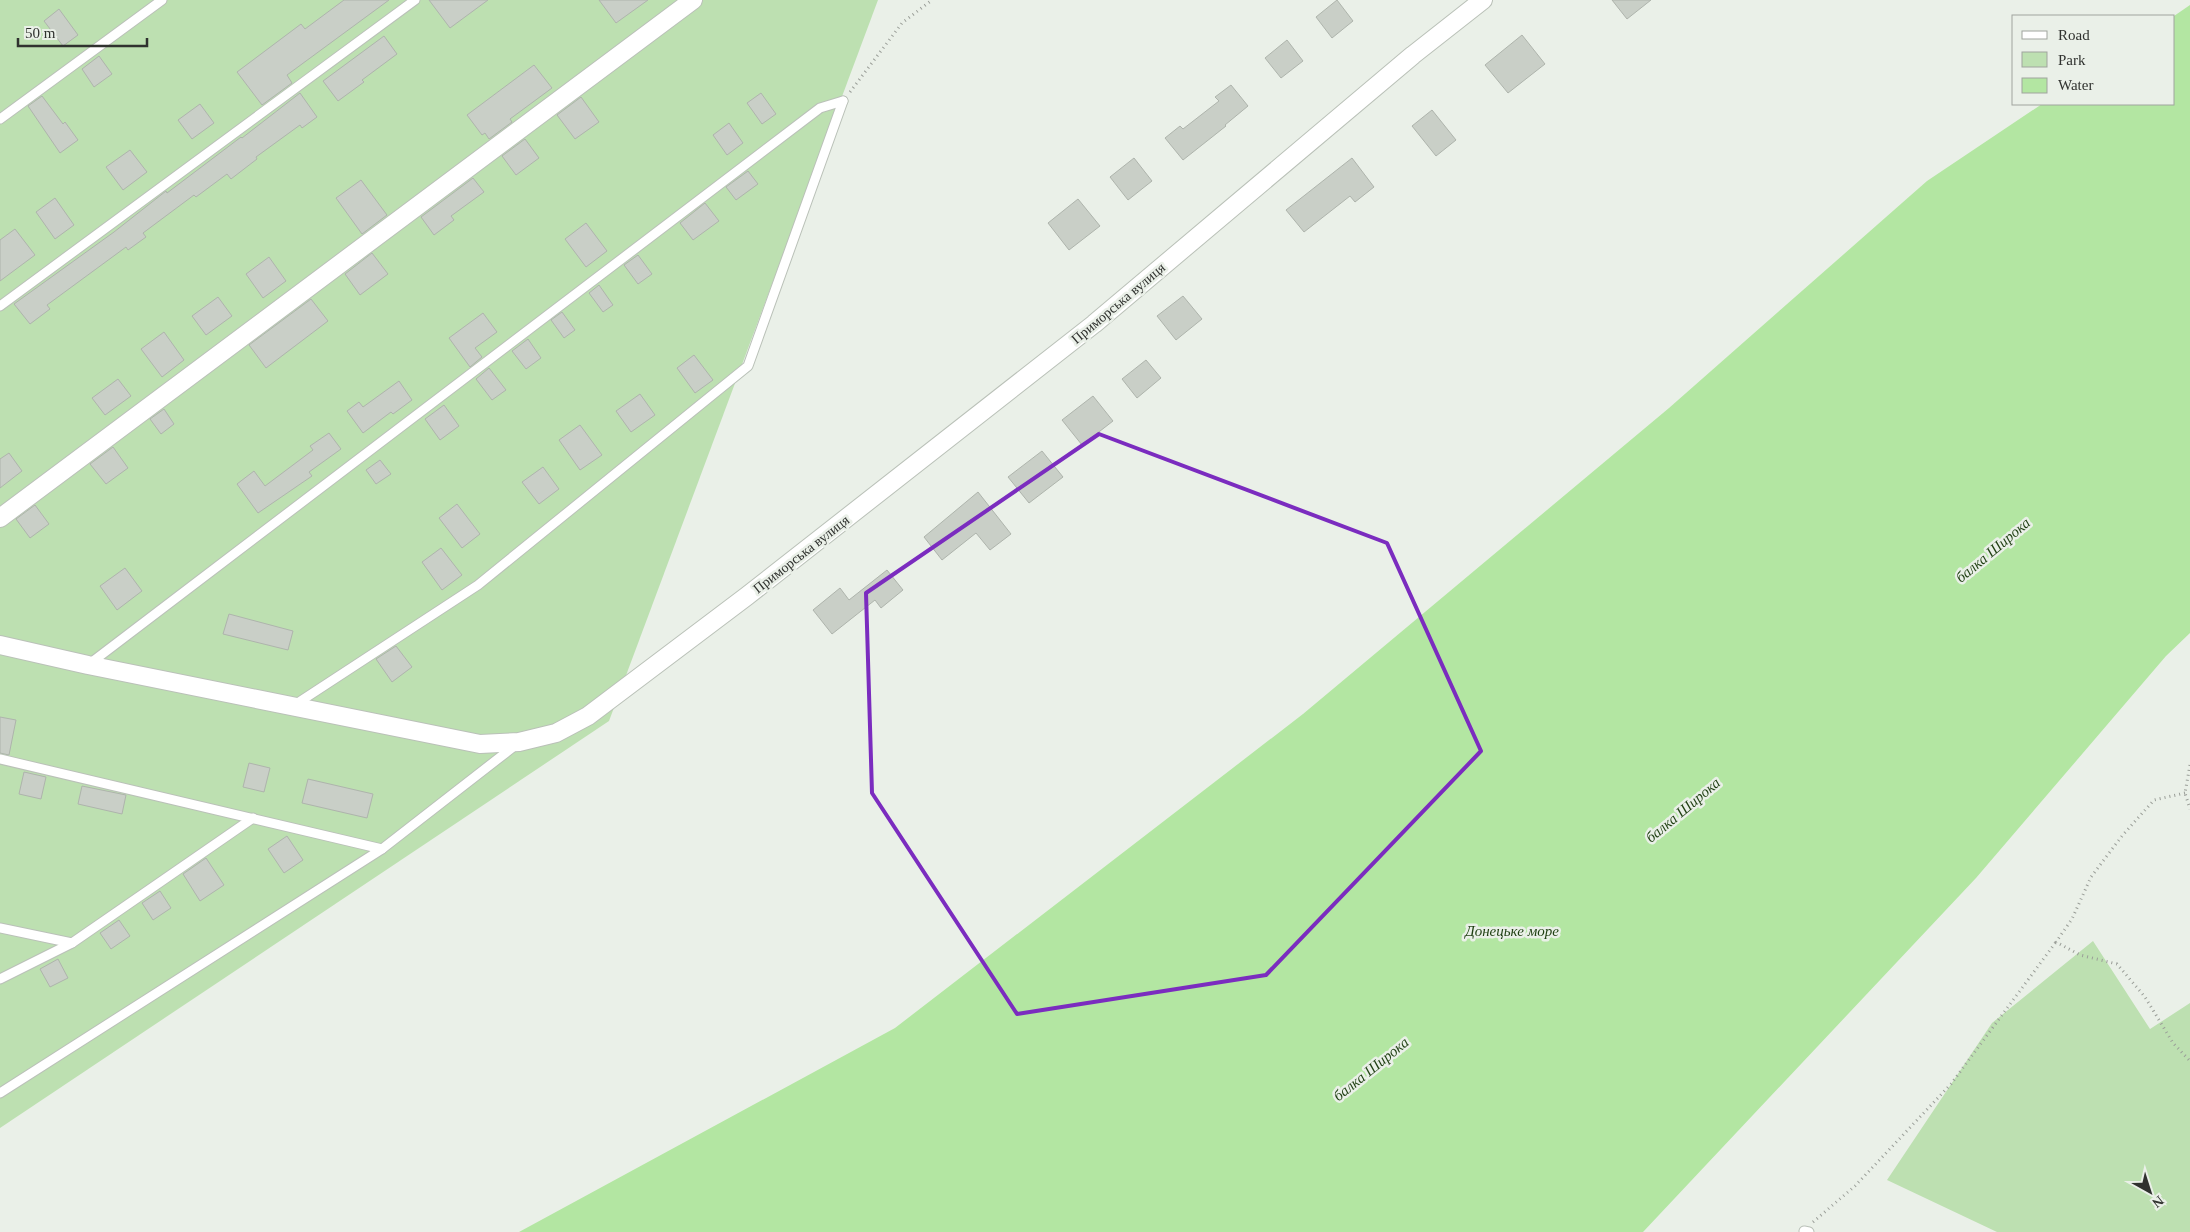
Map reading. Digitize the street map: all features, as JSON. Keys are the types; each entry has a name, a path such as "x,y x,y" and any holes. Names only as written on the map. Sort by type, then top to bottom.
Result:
{"street":[{"path":"0,518 693,0"},
{"name":"Приморська вулиця","path":"0,645 480,744 519,742 556,733 588,716 747,596 1094,324 1413,55 1483,0"}],"lane":[{"path":"0,119 162,0"},
{"path":"0,306 416,0"},
{"path":"88,664 820,108 843,101"},
{"path":"293,706 478,585 748,366 843,101"},
{"path":"0,1093 382,848 519,742"},
{"path":"0,759 382,848"},
{"path":"0,979 72,943 253,818"},
{"path":"0,928 72,943"}],"path":[{"path":"843,101 902,22 932,0"},
{"path":"2190,765 2185,793 2190,809"},
{"path":"1806,1231 1855,1186 1951,1084 2072,919 2091,877 2122,836 2154,800 2185,793"},
{"path":"2056,942 2080,955 2117,964 2145,997 2173,1043 2190,1061"}],"highlighted area":[{"path":"1099,434 1387,543 1481,751 1266,975 1017,1014 872,793 866,593"}],"green space":[{"path":"0,0 878,0 609,721 0,1128"},
{"path":"2093,941 2150,1029 2190,1003 2190,1232 1997,1232 1887,1180 1992,1023"}],"water":[{"name":"Донецьке море","path":"2190,5 2190,633 2166,656 1976,878 1643,1232 519,1232 895,1028 1303,714 1669,408 1927,181 2041,105 2175,105 2175,15"}],"building":[{"path":"344,0 389,0 287,75 292,83 262,105 237,72 301,24 305,29"},
{"path":"429,0 488,0 450,28"},
{"path":"599,0 648,0 616,23"},
{"path":"1337,0 1353,21 1332,38 1316,17"},
{"path":"1612,0 1651,0 1627,19"},
{"path":"59,9 78,35 63,46 44,21"},
{"path":"1522,35 1545,64 1508,93 1485,65"},
{"path":"384,36 397,54 338,101 323,81"},
{"path":"1287,40 1303,61 1281,78 1265,58"},
{"path":"99,56 112,74 94,87 82,69"},
{"path":"534,65 552,88 510,119 512,122 489,139 485,133 482,135 467,115"},
{"path":"1231,85 1248,106 1183,160 1165,138 1180,126 1183,129 1219,101 1215,97"},
{"path":"300,93 317,117 302,128 300,125 256,157 257,159 231,179 227,174 196,197 194,195 143,233 146,237 128,250 126,247 47,305 50,309 30,324 14,304 114,232 166,191 167,193 242,138"},
{"path":"761,93 776,114 762,124 747,103"},
{"path":"42,96 78,140 60,153 28,106"},
{"path":"581,97 599,122 575,139 557,115"},
{"path":"200,104 214,123 192,139 178,120"},
{"path":"1432,110 1456,140 1436,156 1412,126"},
{"path":"729,123 743,143 727,155 713,135"},
{"path":"525,139 539,158 516,175 502,156"},
{"path":"130,150 147,172 123,190 106,167"},
{"path":"1134,158 1152,181 1128,200 1110,177"},
{"path":"1352,158 1374,187 1355,202 1350,196 1304,232 1286,210"},
{"path":"748,171 758,184 736,200 726,187"},
{"path":"473,178 484,192 451,216 454,220 434,235 421,217"},
{"path":"361,180 387,215 362,234 336,198"},
{"path":"55,198 74,225 55,239 36,212"},
{"path":"1078,199 1100,226 1069,250 1048,223"},
{"path":"705,203 719,221 693,240 680,223"},
{"path":"586,223 607,251 586,267 565,239"},
{"path":"15,229 35,255 0,281 0,240"},
{"path":"372,253 388,274 360,295 345,274"},
{"path":"638,255 652,274 638,284 624,265"},
{"path":"269,257 286,281 263,298 246,274"},
{"path":"599,285 613,305 603,312 589,293"},
{"path":"1183,296 1202,319 1176,340 1157,316"},
{"path":"218,297 232,316 206,335 192,316"},
{"path":"311,299 328,321 266,368 249,345"},
{"path":"562,312 575,330 564,338 551,320"},
{"path":"483,313 497,332 475,348 482,357 470,367 449,338"},
{"path":"164,332 184,360 162,377 141,349"},
{"path":"528,339 541,358 526,369 512,351"},
{"path":"694,355 713,380 695,393 677,368"},
{"path":"1146,360 1161,378 1137,398 1122,379"},
{"path":"489,368 506,390 492,400 476,379"},
{"path":"118,379 131,396 105,415 92,398"},
{"path":"399,381 412,400 393,414 391,412 363,433 347,411 359,402 363,407"},
{"path":"640,394 655,415 631,432 616,411"},
{"path":"1093,396 1113,421 1082,445 1062,420"},
{"path":"444,405 459,426 440,440 425,419"},
{"path":"164,409 174,424 161,434 150,419"},
{"path":"580,425 602,455 580,470 559,440"},
{"path":"329,433 341,449 309,472 312,476 258,513 237,484 254,471 265,486 313,450 310,446"},
{"path":"113,447 128,468 106,484 90,464"},
{"path":"1042,451 1063,477 1029,503 1008,477"},
{"path":"9,453 22,471 0,488 0,459"},
{"path":"380,460 391,474 376,484 366,470"},
{"path":"543,467 559,489 539,504 522,482"},
{"path":"978,492 1011,534 990,550 976,533 942,560 924,537"},
{"path":"457,504 480,534 462,548 439,518"},
{"path":"35,505 49,524 30,538 16,519"},
{"path":"441,548 462,575 442,590 422,562"},
{"path":"125,568 142,591 117,610 100,586"},
{"path":"887,570 903,590 881,608 875,600 832,634 813,610 840,588 849,600"},
{"path":"229,614 293,631 288,650 223,634"},
{"path":"396,646 412,667 392,682 376,659"},
{"path":"0,717 16,720 9,755 0,753"},
{"path":"249,763 270,768 264,792 243,787"},
{"path":"24,772 46,777 41,799 19,794"},
{"path":"308,779 373,794 367,818 302,803"},
{"path":"82,786 126,795 122,814 78,804"},
{"path":"287,836 303,860 284,873 268,849"},
{"path":"206,858 224,885 200,901 183,874"},
{"path":"160,891 171,908 153,920 142,903"},
{"path":"119,920 130,936 111,949 100,933"},
{"path":"58,959 68,978 50,987 40,969"}],"water label":[{"name":"балка Широка","path":"1993,550"},
{"name":"балка Широка","path":"1683,810"},
{"name":"балка Широка","path":"1371,1069"}]}
